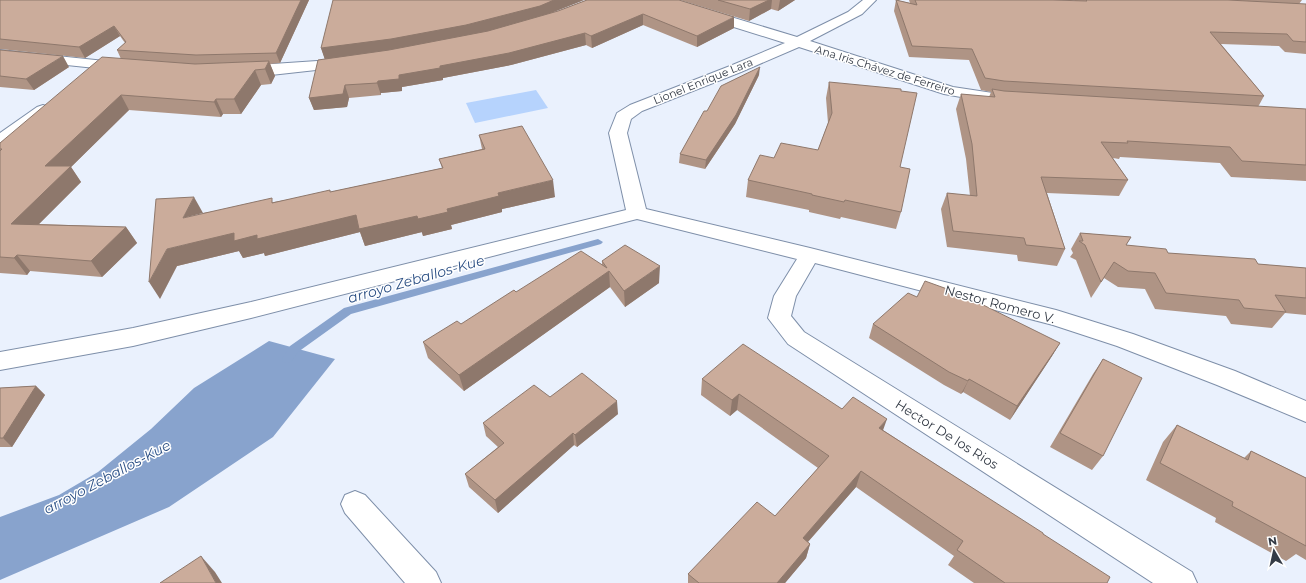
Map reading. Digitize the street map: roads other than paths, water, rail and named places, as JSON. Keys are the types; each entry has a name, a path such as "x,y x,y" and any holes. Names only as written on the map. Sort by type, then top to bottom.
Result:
{"street":[{"name":"Ana Iris Chávez de Ferreiro","path":"662,0 901,74 950,92 998,100 1022,101"},
{"name":"Lionel Enrique Lara","path":"637,213 618,133 623,117 636,108 799,43 867,5 870,0"},
{"path":"0,54 141,68"},
{"path":"232,71 271,70 360,61"},
{"path":"85,79 103,65"},
{"path":"0,141 55,101"},
{"name":"Nestor Romero V.","path":"637,213 810,255 1056,318 1125,340 1226,378 1306,412"},
{"path":"0,361 133,337 251,310 637,213"},
{"name":"Hector De los Rios","path":"810,255 785,296 778,318 796,338 1181,583"},
{"path":"355,504 425,583"}],"water":[{"path":"269,341 335,359 273,437 169,507 0,580 0,517 59,495 98,472 151,429 194,388"}],"waterway":[{"name":"arroyo Zeballos-Kue","path":"287,359 294,349 348,311 598,242"}]}
